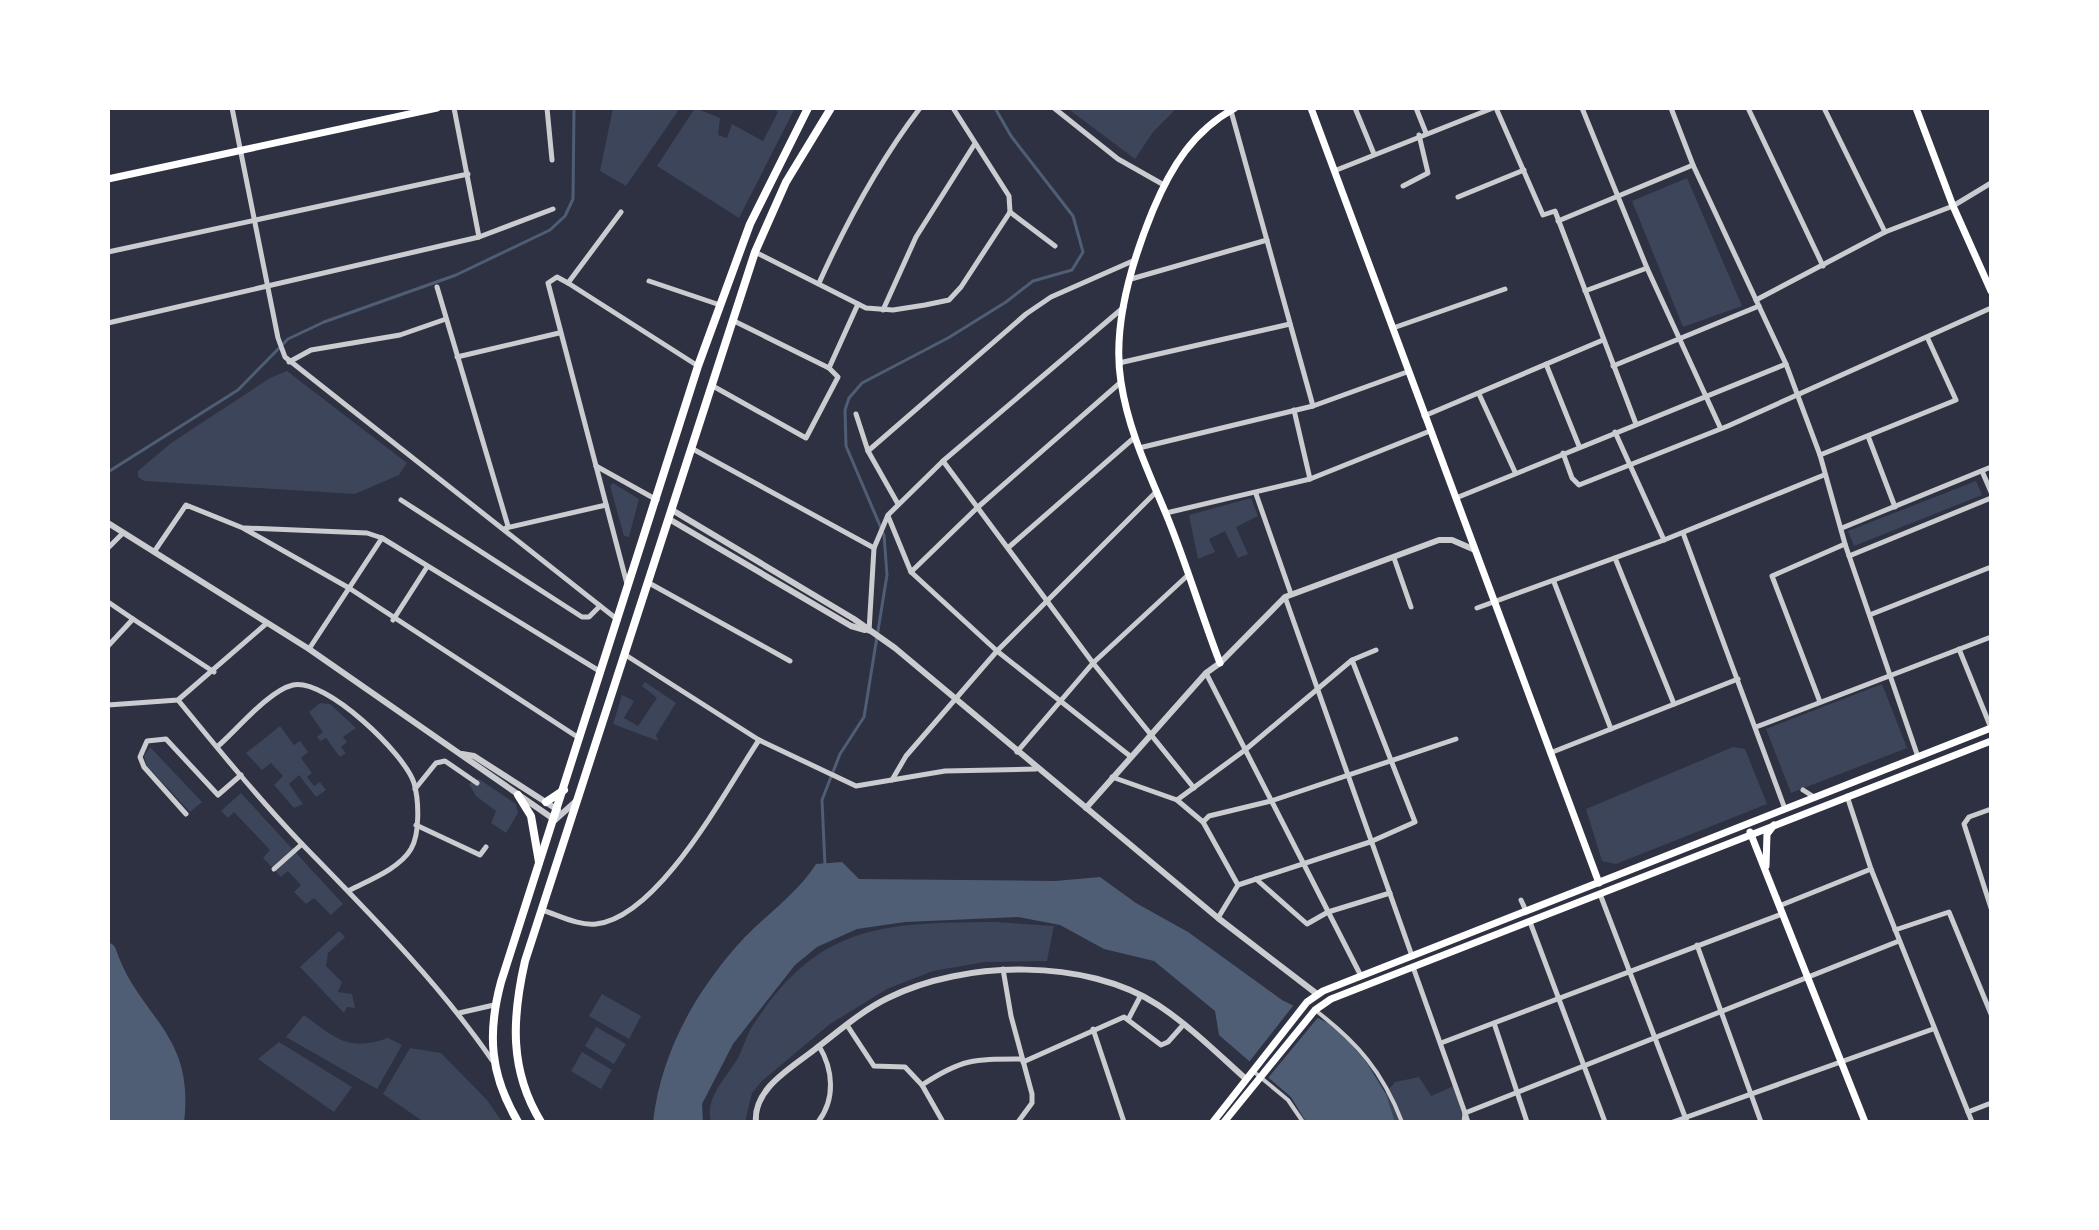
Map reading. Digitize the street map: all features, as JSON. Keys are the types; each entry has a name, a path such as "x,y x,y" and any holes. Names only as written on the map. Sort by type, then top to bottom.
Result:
{"highway":[{"path":"541,1122 519,1076 515,1031 525,961 755,252 786,182 831,108"},
{"path":"518,1122 492,1060 494,1005 559,815 579,738 658,500 698,366 750,224 807,109"},
{"path":"546,802 564,789"},
{"path":"518,795 531,816 539,868"}],"main road":[{"path":"108,179 437,108"},
{"path":"1311,108 1550,753 1603,881"},
{"path":"1916,108 1953,206 1991,291"},
{"path":"1220,663 1135,437 1119,363 1124,306 1136,259 1164,185 1196,136 1233,109"},
{"path":"1224,1122 1307,1002 1317,994 1991,728"},
{"path":"1213,1122 1246,1079 1257,1072 1315,1010 1331,999 1750,832 1991,741"},
{"path":"1766,872 1767,834 1775,823"},
{"path":"1750,832 1865,1122"}],"street":[{"path":"232,108 278,338 287,360 506,528 618,620"},
{"path":"454,108 479,237"},
{"path":"547,108 552,160"},
{"path":"819,283 848,219 898,137 920,108"},
{"path":"755,252 858,304 883,310 949,300 961,287 1010,212 1009,196 953,108"},
{"path":"1054,108 1118,159 1164,185"},
{"path":"1355,108 1374,154"},
{"path":"1416,108 1426,133"},
{"path":"1334,171 1419,135 1495,108 1543,215 1555,211 1636,424"},
{"path":"1582,108 1647,268 1720,427"},
{"path":"1671,108 1693,165 1786,364 1820,455 1845,544 1872,614 1918,757"},
{"path":"1748,108 1823,267"},
{"path":"1824,108 1885,232"},
{"path":"1233,109 1313,406"},
{"path":"1403,186 1428,173 1419,135"},
{"path":"883,310 916,237 974,145"},
{"path":"1558,221 1693,165"},
{"path":"1458,197 1524,170"},
{"path":"108,252 468,174"},
{"path":"1756,300 1885,232 1953,206 1991,183"},
{"path":"108,323 479,237 553,209"},
{"path":"568,283 621,212"},
{"path":"1010,212 1055,246"},
{"path":"1131,279 1267,240"},
{"path":"868,451 1026,314 1051,297 1136,259"},
{"path":"1585,291 1647,268"},
{"path":"628,588 547,289 551,279 568,283 698,366"},
{"path":"649,281 720,305"},
{"path":"437,287 506,528"},
{"path":"1392,328 1505,289"},
{"path":"829,368 858,304"},
{"path":"868,632 874,548 887,518 943,461 1124,306"},
{"path":"1613,366 1759,306"},
{"path":"1563,453 1572,478 1579,485 1798,396 1991,308"},
{"path":"287,360 311,350 400,335 446,319"},
{"path":"710,385 806,438 836,382 835,372 829,368 732,320"},
{"path":"1119,363 1290,324"},
{"path":"457,357 559,333"},
{"path":"1820,455 1956,400 1928,339"},
{"path":"1424,416 1603,340"},
{"path":"1546,364 1579,446"},
{"path":"1456,498 1786,364"},
{"path":"1139,448 1313,406 1407,372"},
{"path":"911,572 978,507 1121,382"},
{"path":"1479,394 1515,472"},
{"path":"1294,410 1310,479"},
{"path":"856,414 868,451 898,504"},
{"path":"1166,513 1310,479 1430,431"},
{"path":"1615,432 1664,540"},
{"path":"1868,436 1895,507"},
{"path":"1009,547 1135,437"},
{"path":"690,447 874,548"},
{"path":"943,461 1093,663 1194,788"},
{"path":"595,466 658,500"},
{"path":"1842,528 1991,467"},
{"path":"1849,556 1991,495 1982,471"},
{"path":"1477,608 1496,604 1683,533 1824,475"},
{"path":"892,780 906,756 997,651 1155,493"},
{"path":"1256,494 1347,776 1412,956"},
{"path":"401,500 582,617 589,617 600,606"},
{"path":"153,553 186,505 243,528 349,588 393,620 579,738"},
{"path":"506,528 606,505"},
{"path":"670,514 851,626 895,648 1036,769 1218,918 1317,994"},
{"path":"887,518 911,572 997,651 1130,756"},
{"path":"108,523 309,649 518,795 559,815"},
{"path":"243,528 367,533 382,538 602,672"},
{"path":"108,548 123,533"},
{"path":"1683,533 1785,809"},
{"path":"309,649 382,538"},
{"path":"1086,808 1206,673 1288,596 1439,540 1464,543 1475,550"},
{"path":"1820,702 1772,576 1845,544"},
{"path":"1394,558 1411,607"},
{"path":"1615,558 1674,704"},
{"path":"393,620 427,567"},
{"path":"1872,614 1991,567"},
{"path":"1017,752 1093,663 1187,576"},
{"path":"1554,582 1611,729"},
{"path":"649,583 790,661"},
{"path":"108,602 214,672"},
{"path":"108,646 133,619"},
{"path":"108,705 178,700 267,623"},
{"path":"1756,727 1991,637"},
{"path":"1959,649 1991,728"},
{"path":"1177,800 1245,750 1352,660 1376,650"},
{"path":"624,654 759,740 856,786 945,771 1036,769"},
{"path":"1218,918 1238,885 1370,842 1415,822 1352,660"},
{"path":"1206,673 1361,976"},
{"path":"1550,753 1738,679"},
{"path":"217,747 293,685 304,685 324,693 363,721 408,772 414,790 416,825 409,853 380,875 350,890"},
{"path":"178,700 302,844 350,890 459,1013 492,1060"},
{"path":"186,814 144,767 140,757 147,741 155,737 166,739 218,795 241,775"},
{"path":"1203,822 1209,816 1271,801 1456,739"},
{"path":"542,910 595,924 646,899 676,866 759,740"},
{"path":"462,754 474,756 546,802 559,815 568,833"},
{"path":"414,790 436,763 445,761 477,783"},
{"path":"1111,777 1177,800 1203,822 1238,885"},
{"path":"1803,790 1814,797"},
{"path":"1847,796 1871,869 1972,1122"},
{"path":"559,815 579,797"},
{"path":"1991,809 1969,817 1964,824 1991,908"},
{"path":"416,825 480,855 486,847"},
{"path":"274,869 302,844"},
{"path":"1441,1043 1697,945 1871,869"},
{"path":"1256,879 1307,924 1328,912 1390,893"},
{"path":"1983,889 1991,886"},
{"path":"1600,894 1686,1120"},
{"path":"1521,900 1526,911"},
{"path":"1895,930 1949,912 1991,1014"},
{"path":"1529,921 1605,1122"},
{"path":"1465,1113 1899,941"},
{"path":"1697,945 1761,1122"},
{"path":"1413,967 1466,1122"},
{"path":"1003,969 1032,1103 1018,1122"},
{"path":"756,1122 756,1106 763,1094 819,1046 890,997 920,986 1003,969 1088,977 1141,995 1184,1024 1246,1079"},
{"path":"922,1085 966,1061 994,1056 1023,1061 1093,1029 1129,1018 1141,995"},
{"path":"459,1013 494,1005"},
{"path":"1315,1010 1337,1025 1369,1060 1388,1086 1402,1122"},
{"path":"1129,1018 1161,1045 1184,1024"},
{"path":"1494,1023 1527,1122"},
{"path":"847,1025 874,1066 905,1067 922,1085 943,1122"},
{"path":"1093,1029 1124,1122"},
{"path":"1673,1122 1686,1120 1933,1029"},
{"path":"818,1122 825,1111 831,1067 819,1046"},
{"path":"1257,1072 1288,1100 1303,1122"},
{"path":"1968,1112 1991,1103"}],"shaded area":[{"path":"613,108 680,108 626,186 600,171"},
{"path":"695,108 720,118 718,135 727,138 732,124 763,141 778,112 771,108 795,108 739,218 657,166"},
{"path":"1067,108 1177,108 1153,132 1135,159"},
{"path":"1687,178 1742,306 1683,327 1632,201"},
{"path":"287,371 407,463 399,475 355,494 144,481 138,477 138,471 171,443 270,378"},
{"path":"1976,481 1982,495 1854,546 1848,531"},
{"path":"613,483 639,499 629,537 624,536 610,486"},
{"path":"1251,498 1258,516 1236,527 1248,554 1238,558 1225,531 1209,539 1215,552 1198,559 1189,515"},
{"path":"645,682 676,703 656,735 658,741 613,724 622,695 634,701 624,718 638,726 657,698 642,686"},
{"path":"1882,684 1907,748 1791,793 1766,729"},
{"path":"320,703 330,704 356,728 343,737 347,742 341,747 346,753 340,757 326,738 320,741 317,737 323,732 309,712"},
{"path":"280,726 294,745 300,741 308,752 301,758 312,773 307,777 314,786 320,782 326,790 316,797 299,775 289,784 303,804 294,808 274,785 283,776 271,763 262,770 246,753"},
{"path":"150,747 202,802 190,812 147,766 144,756"},
{"path":"1733,747 1745,749 1767,804 1616,864 1602,861 1586,809"},
{"path":"479,779 516,804 518,813 506,833 491,823 496,811 476,796 469,784"},
{"path":"241,793 343,904 331,915 314,898 306,904 294,892 301,885 288,871 281,877 263,858 270,850 234,812 228,818 221,811"},
{"path":"842,862 859,879 1055,881 1100,877 1136,903 1188,932 1282,1000 1336,1027 1365,1060 1386,1094 1395,1122 1306,1122 1291,1097 1219,1035 1215,1011 1154,961 1104,949 1060,925 1018,917 905,922 857,929 817,947 795,965 733,1044 702,1104 703,1122 653,1122 657,1096 673,1047 711,979 744,938 791,894 816,864"},
{"path":"996,922 1054,926 1047,961 985,962 933,971 887,989 830,1024 762,1081 752,1093 745,1122 711,1122 714,1096 738,1058 750,1030 775,995 801,968 827,949 855,936 885,928"},
{"path":"339,931 345,937 328,953 326,966 342,982 338,992 352,994 355,1008 347,1007 344,1013 300,967"},
{"path":"108,952 126,991 170,1054 178,1122 108,1122"},
{"path":"602,994 641,1016 629,1039 589,1016"},
{"path":"304,1015 334,1036 352,1043 388,1038 402,1045 377,1089 286,1037"},
{"path":"596,1027 626,1044 614,1064 585,1046"},
{"path":"279,1042 352,1087 334,1112 258,1059"},
{"path":"410,1048 441,1053 487,1100 502,1122 424,1122 383,1094"},
{"path":"582,1052 612,1070 601,1089 571,1071"},
{"path":"1419,1077 1431,1096 1456,1085 1465,1113 1464,1122 1395,1122 1385,1094 1395,1082"}],"pier":[{"path":"1296,1002 1320,1015 1268,1078 1249,1062"}],"waterway":[{"path":"108,472 238,390 288,339 324,322 456,275 550,230 565,216 573,199 574,108"},
{"path":"825,866 822,800 840,754 864,717 887,575 884,535 846,446 845,410 849,398 862,383 948,338 1006,302 1033,281 1072,270 1083,252 1073,216 1011,136 995,108"},
{"path":"108,951 131,997 156,1031 174,1069 176,1122"}]}
